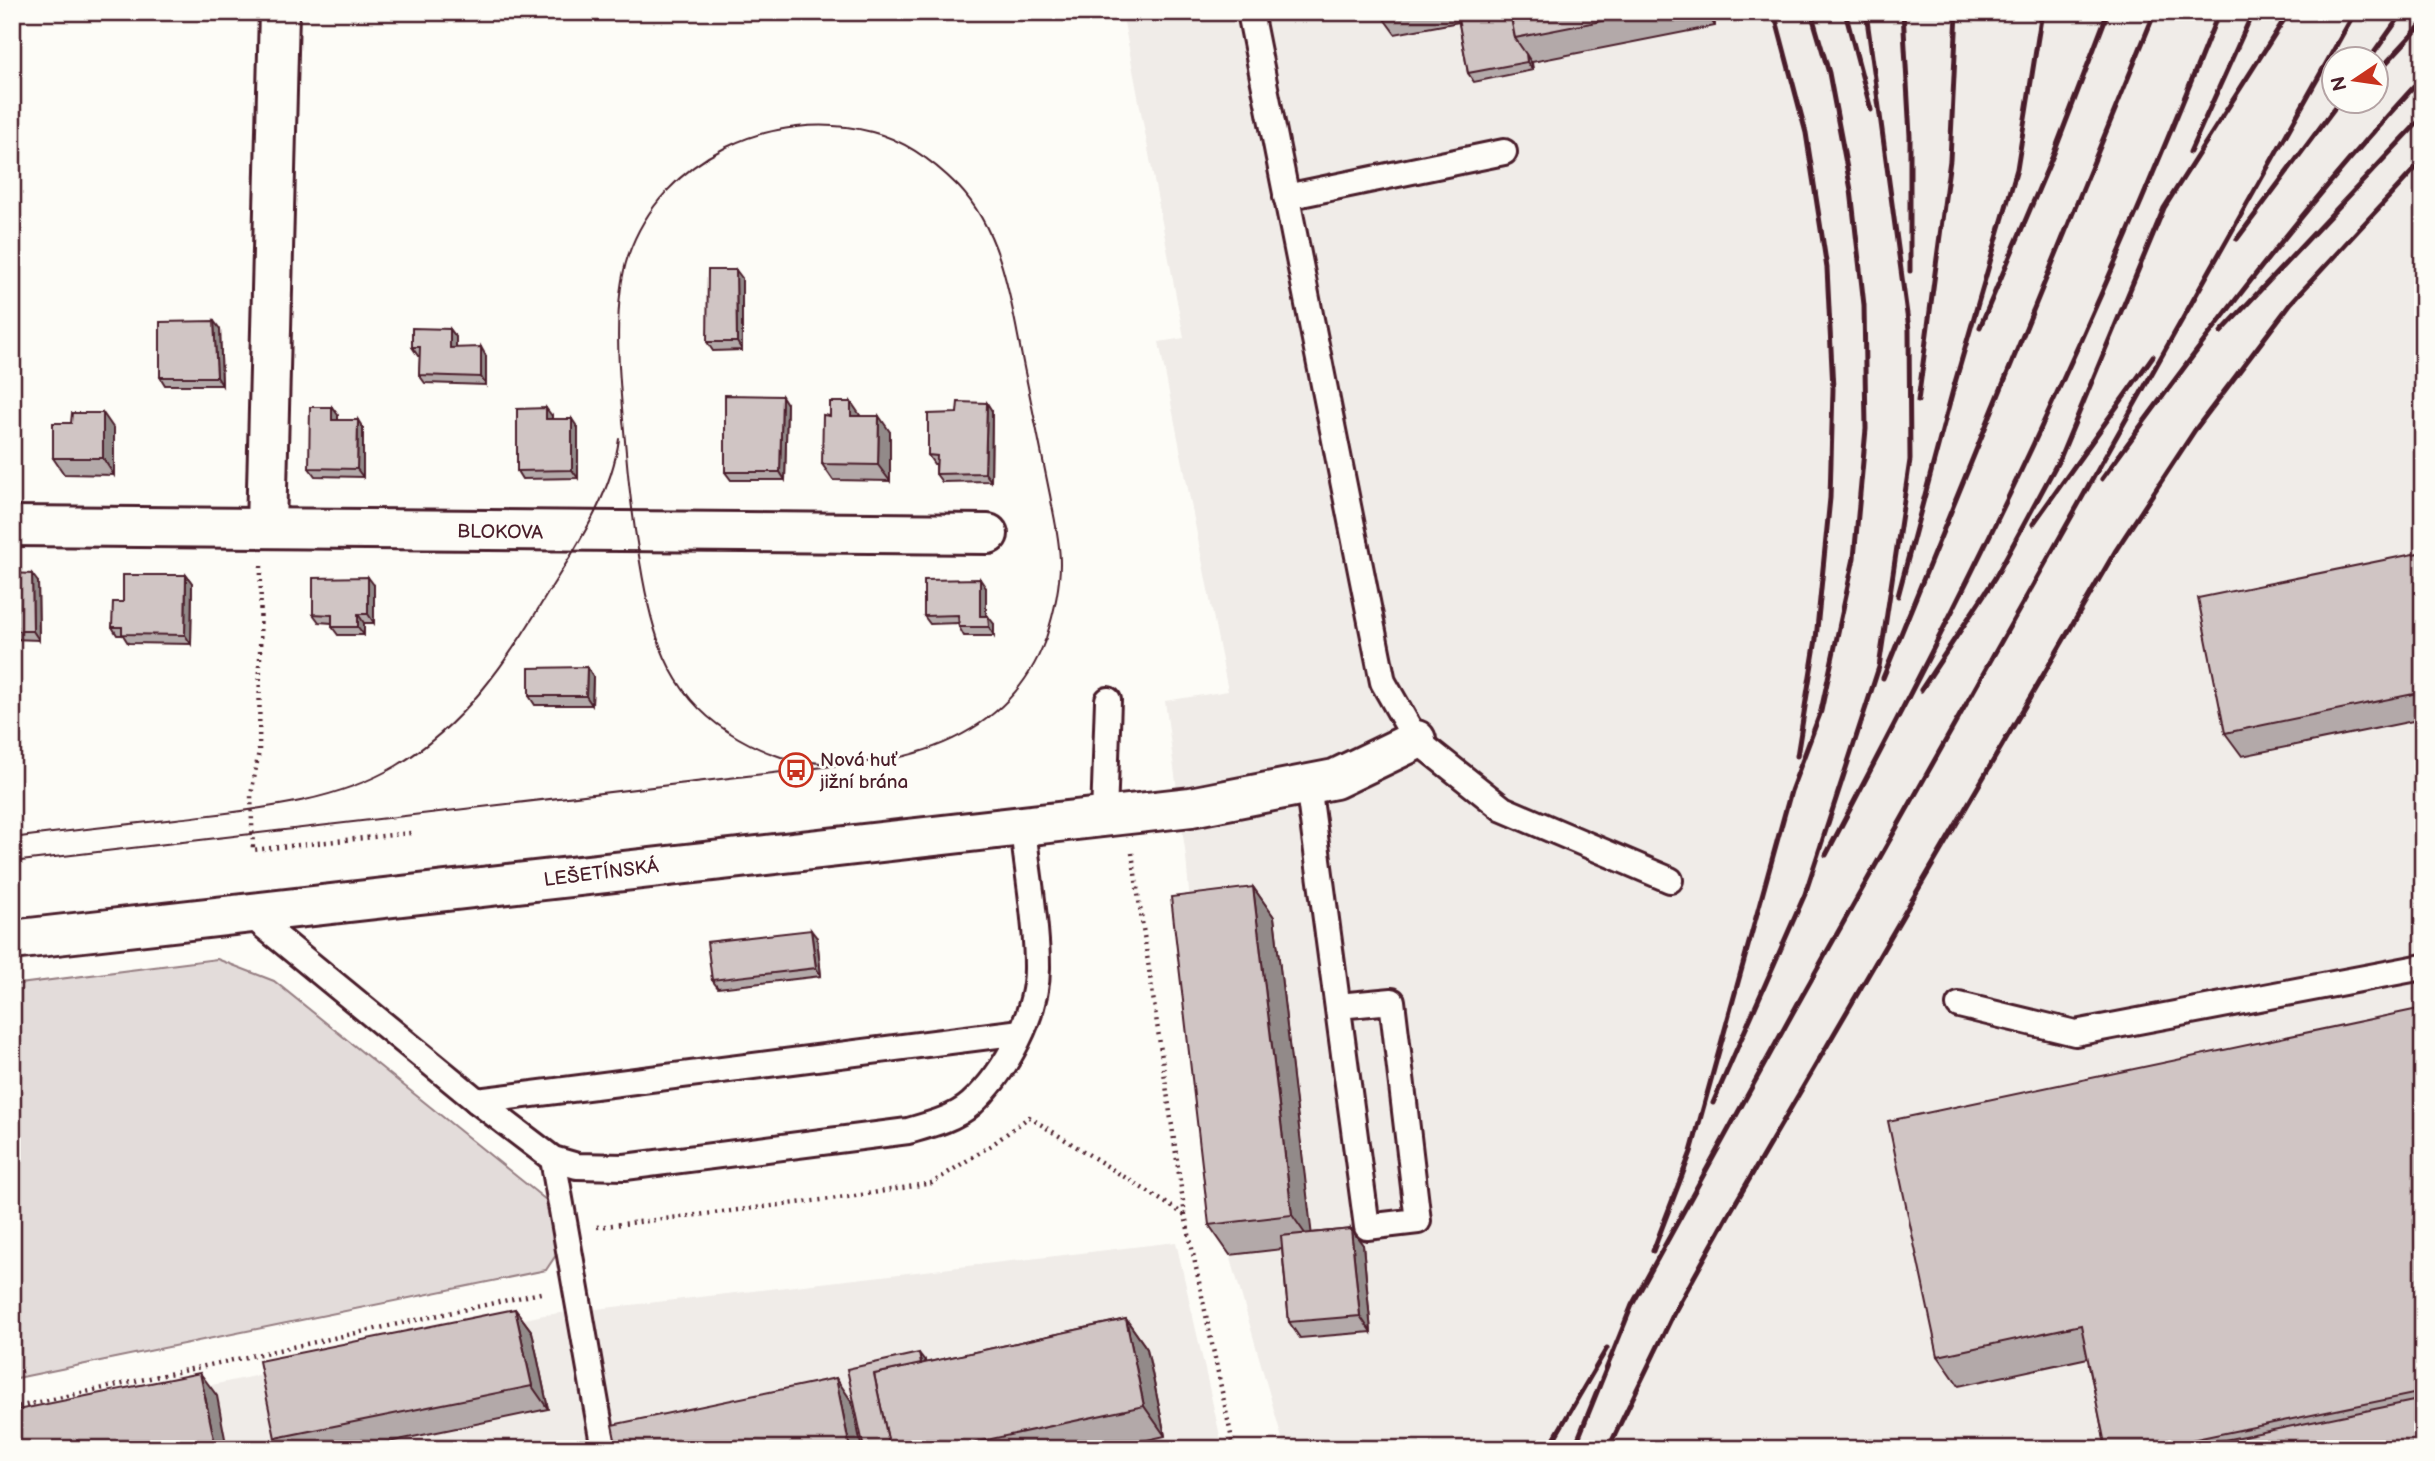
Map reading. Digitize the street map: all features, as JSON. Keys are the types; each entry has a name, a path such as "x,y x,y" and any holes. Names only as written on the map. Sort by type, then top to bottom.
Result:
{"street":[{"path":"266,528 279,12"},
{"name":"BLOKOVA","path":"12,527 988,534"},
{"name":"LEŠETÍNSKÁ","path":"12,940 1191,807 1335,779 1416,740"}],"lane":[{"path":"1250,12 1383,682 1416,740 1503,808 1670,880"},
{"path":"1286,197 1504,152"},
{"path":"1108,700 1115,815"},
{"path":"1308,784 1367,1227 1419,1221 1392,1001 1338,1006"},
{"path":"248,913 477,1101 553,1159 577,1166 625,1167 908,1131 945,1120 970,1105 1009,1056 1029,1014 1037,967 1023,826"},
{"path":"1959,1005 2075,1033 2423,967"},
{"path":"477,1101 1021,1032"},
{"path":"553,1159 604,1449"}],"path":[{"path":"266,528 261,570 259,751 251,795 253,850 411,833"},
{"path":"1115,815 1185,1215 1234,1449"},
{"path":"592,1227 855,1196 932,1183 1029,1117 1185,1215"},
{"path":"12,1408 576,1285"}],"shaded area":[{"path":"1122,12 2423,12 2423,1449 1285,1449 1230,1255 1186,857 1165,701 1228,691 1159,342 1184,338"},
{"path":"217,959 274,981 551,1204 562,1246 546,1270 12,1379 12,985"},
{"path":"1176,1242 1223,1449 12,1449 12,1427 544,1315"}],"building":[{"path":"1510,12 1515,38 1526,54 1527,62 1468,73 1457,13"},
{"path":"1510,12 1647,12 1515,38"},
{"path":"708,270 736,270 737,342 707,342"},
{"path":"214,321 217,377 160,377 160,322"},
{"path":"412,328 450,329 450,348 481,347 481,377 419,375 420,347 412,347"},
{"path":"725,395 782,396 780,472 725,472"},
{"path":"830,402 851,402 851,416 879,416 878,465 822,464 823,415 830,416"},
{"path":"958,402 987,403 985,473 936,474 937,456 928,455 928,414 957,413"},
{"path":"310,407 332,407 332,420 358,420 357,469 309,468"},
{"path":"546,408 546,419 572,419 572,470 517,471 517,409"},
{"path":"72,413 103,413 103,458 53,458 53,423 71,423"},
{"path":"2423,552 2423,692 2225,733 2198,598"},
{"path":"12,573 32,574 33,631 12,631"},
{"path":"123,575 186,575 185,635 122,634 122,627 112,627 113,602 123,602"},
{"path":"368,577 368,614 358,614 358,627 332,627 332,615 313,614 313,578"},
{"path":"980,579 980,616 988,616 989,627 959,627 958,615 924,616 924,580"},
{"path":"587,667 586,696 529,696 529,668"},
{"path":"1253,887 1292,1215 1209,1225 1171,897"},
{"path":"811,930 816,968 712,980 707,942"},
{"path":"2423,1008 2423,1392 2148,1449 2106,1449 2081,1325 1938,1356 1888,1121"},
{"path":"1351,1229 1360,1316 1289,1322 1281,1236"},
{"path":"515,1309 532,1386 275,1438 259,1361"},
{"path":"1126,1319 1144,1406 945,1449 890,1449 874,1374"},
{"path":"919,1353 921,1364 874,1374 890,1449 864,1449 847,1369"},
{"path":"200,1373 216,1449 12,1449 12,1411"},
{"path":"836,1378 850,1449 617,1449 612,1425"},
{"path":"2423,1399 2423,1449 2181,1449"}],"tram line":[{"path":"12,862 892,759 942,744 965,733 1005,704 1035,663 1046,638 1056,601 1060,563 1056,529 1016,327 997,251 974,206 958,186 918,153 872,132 834,126 797,127 760,134 726,148 694,167 667,191 644,221 628,256 619,301 618,352 630,494 644,587 656,635 676,678 689,698 706,715 747,742 781,757 804,761 819,763 834,764 841,765"},
{"path":"12,838 289,803 345,789 396,766 420,750 463,712 516,645 591,521 608,481 619,439"}],"railway":[{"path":"1774,12 1806,133 1827,268 1833,389 1830,498 1816,639 1797,756"},
{"path":"1653,1251 1691,1152 1791,791 1821,711 1854,558 1866,429 1864,305 1851,190 1829,73 1811,12"},
{"path":"1845,12 1871,110"},
{"path":"1713,1103 1805,894 1879,667 1910,460 1909,329 1866,12"},
{"path":"1903,12 1910,136 1910,271"},
{"path":"1918,401 1950,160 1957,12"},
{"path":"1898,596 1954,386 2017,169 2042,12"},
{"path":"1980,327 2054,153 2108,12"},
{"path":"1883,678 2155,12"},
{"path":"1826,855 1906,703 2033,445 2129,230 2219,12"},
{"path":"2190,152 2253,12"},
{"path":"1921,690 1995,578 2061,456 2164,208 2289,12"},
{"path":"1574,1449 1632,1305 1797,1005 2355,12"},
{"path":"2379,46 2403,12"},
{"path":"2390,59 2423,23"},
{"path":"2102,479 2256,273 2338,173 2423,77"},
{"path":"2237,239 2329,116"},
{"path":"2221,332 2423,117"},
{"path":"1608,1449 1674,1313 1729,1214 2116,550 2195,430 2291,303 2423,160"},
{"path":"2033,524 2153,356"},
{"path":"1548,1449 1607,1348"}],"place":[{"name":"Nová huť jižní brána","path":"796,770"}]}
